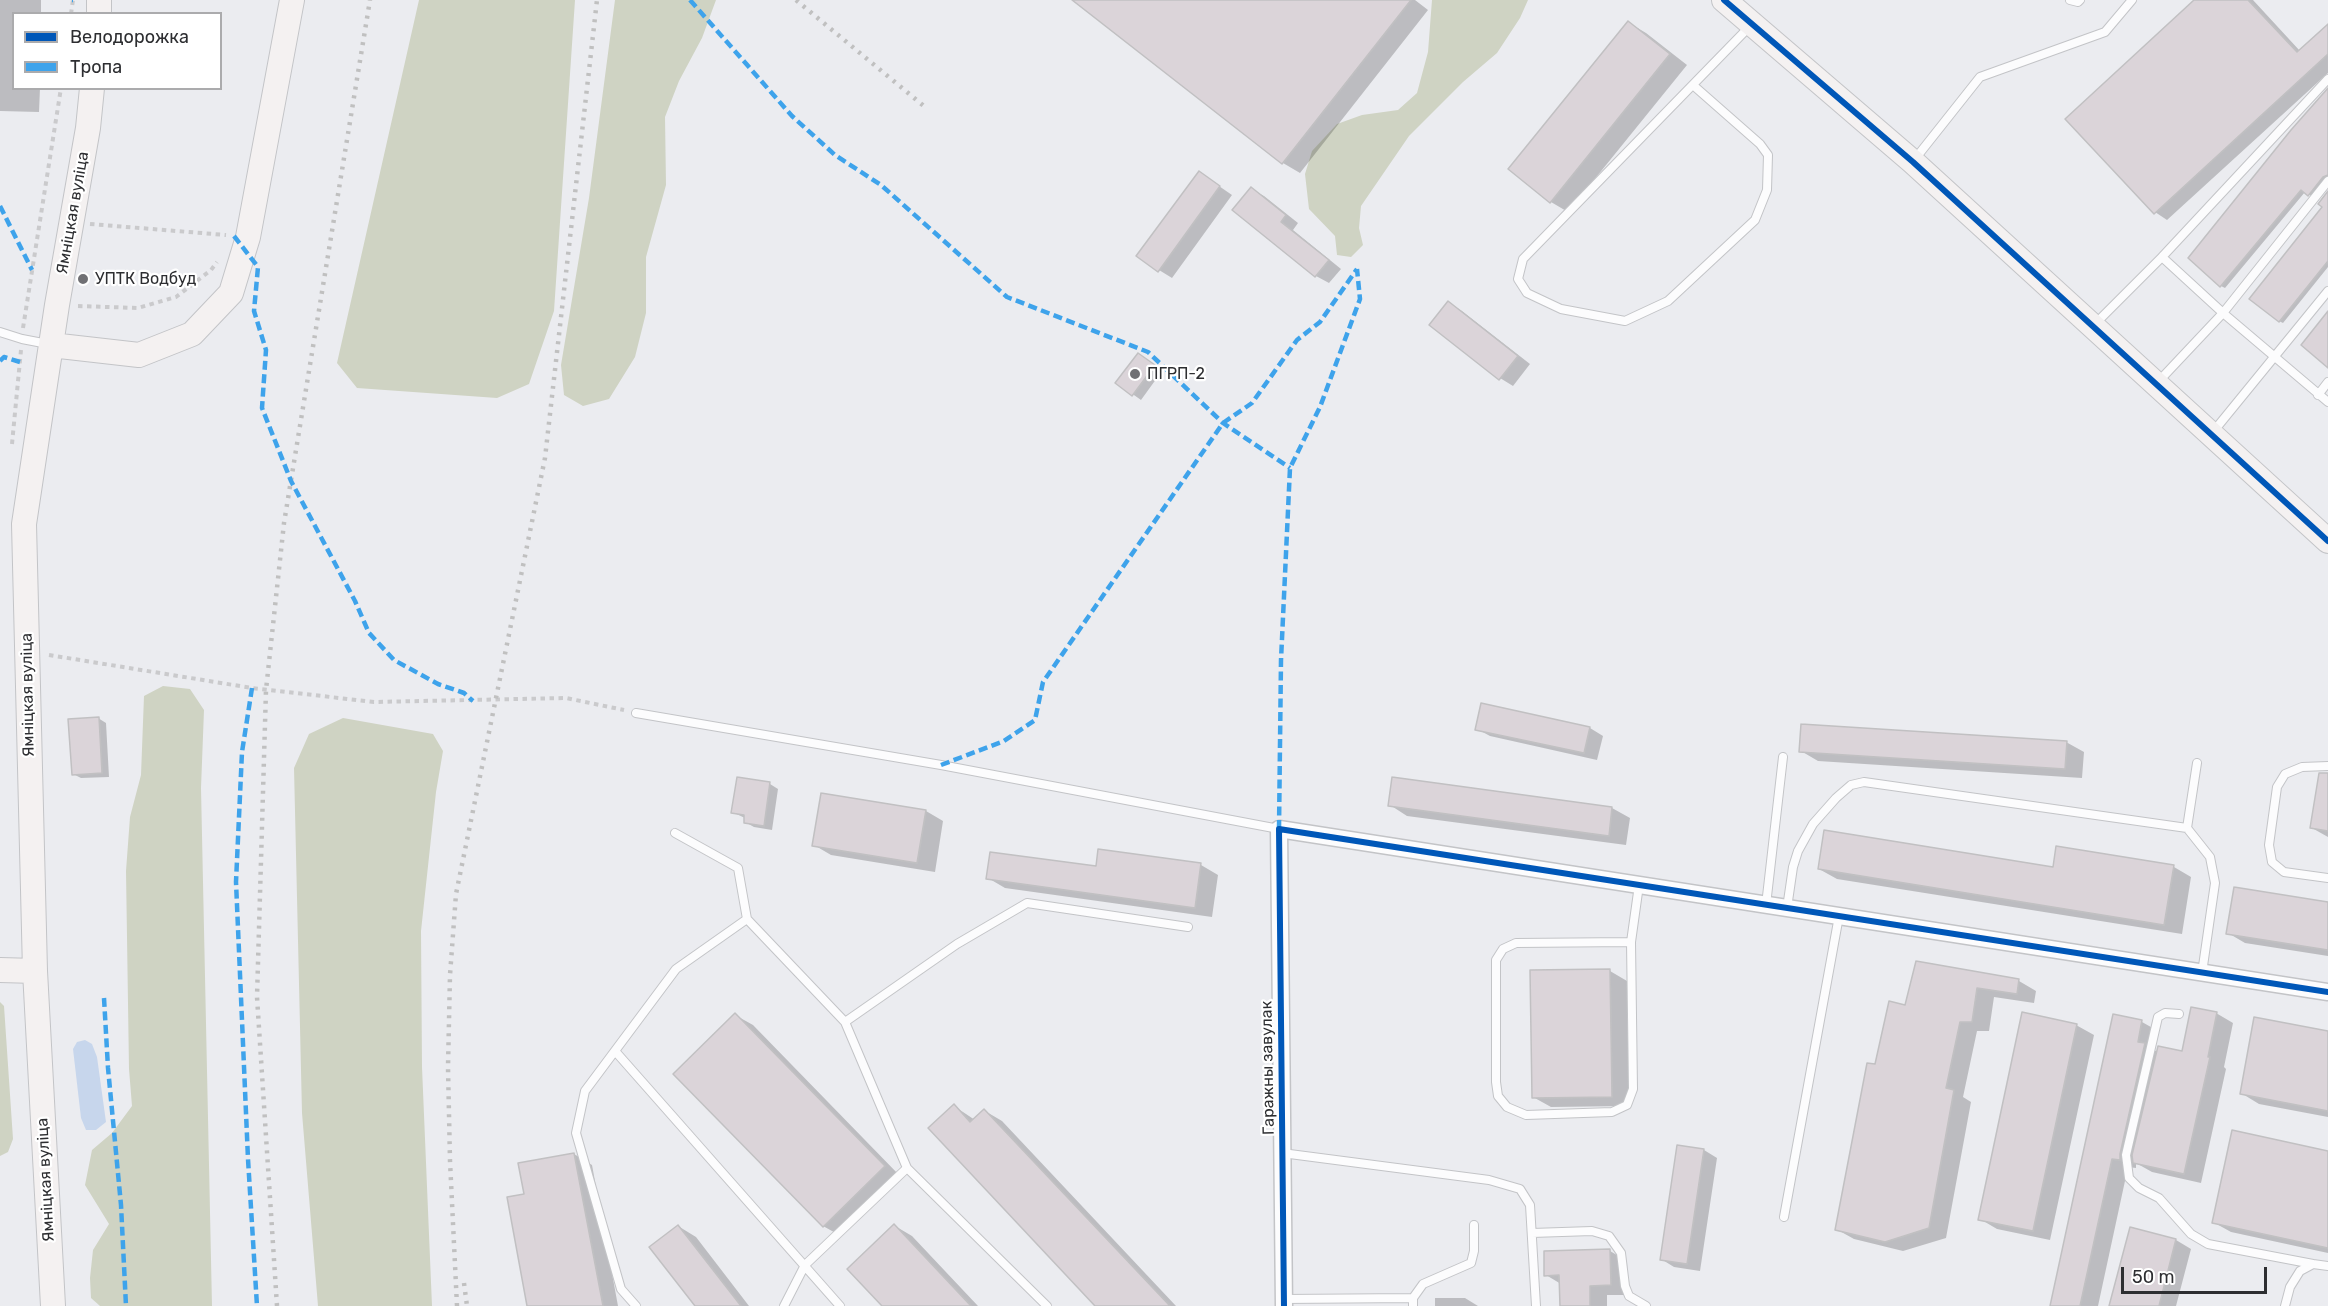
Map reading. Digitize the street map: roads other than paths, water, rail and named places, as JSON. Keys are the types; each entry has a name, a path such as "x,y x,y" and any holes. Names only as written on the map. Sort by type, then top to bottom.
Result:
{"main road":[{"path":"51,345 139,355 192,334 231,293 248,237 292,0"},
{"path":"1724,0 1913,162 2326,537"},
{"name":"Ямніцкая вуліца","path":"53,1306 35,971 24,524 57,305 88,128 92,90"},
{"path":"0,969 35,971"}],"street":[{"path":"1279,829 2328,992"},
{"name":"Гаражны завулак","path":"1279,829 1283,1303"}],"lane":[{"path":"2070,0 2078,2 2080,0"},
{"path":"1913,162 1980,77 2105,32 2132,0"},
{"path":"1694,86 1760,144 1768,155 1767,190 1755,220 1668,301 1625,321 1561,309 1527,293 1518,279 1523,259 1752,24"},
{"path":"2093,325 2162,257 2328,79"},
{"path":"2155,384 2223,313 2328,182"},
{"path":"2162,257 2223,313 2328,402"},
{"path":"2211,435 2328,291"},
{"path":"0,332 51,345"},
{"path":"2318,395 2328,382"},
{"path":"636,712 1279,829"},
{"path":"1766,905 1783,757"},
{"path":"2187,828 2198,763"},
{"path":"2328,766 2302,767 2285,774 2277,787 2269,845 2272,862 2284,872 2328,878"},
{"path":"1787,908 1793,867 1798,851 1813,824 1851,785 1864,782 2187,828 2210,857 2215,884 2202,973"},
{"path":"675,833 738,868 747,919 844,1022 907,1168 1047,1306"},
{"path":"1631,942 1516,943 1503,949 1496,960 1496,1082 1498,1096 1507,1107 1526,1115 1612,1113 1627,1105 1633,1089 1631,942 1640,885"},
{"path":"844,1022 957,944 1027,903 1188,927"},
{"path":"1784,1217 1839,916"},
{"path":"636,1306 621,1289 576,1133 585,1091 676,969 747,919"},
{"path":"2179,1014 2165,1013 2158,1017 2126,1155 2129,1178 2139,1188 2159,1198 2191,1234 2208,1244 2328,1266"},
{"path":"615,1051 840,1306"},
{"path":"1282,1154 1489,1180 1520,1189 1530,1205 1536,1306"},
{"path":"784,1306 805,1265 907,1168"},
{"path":"1283,1303 1413,1302 1423,1284 1439,1275 1471,1263 1474,1251 1474,1225"},
{"path":"1532,1233 1592,1231 1609,1236 1621,1253 1625,1286 1629,1296 1646,1306"},
{"path":"2285,1306 2290,1287 2300,1271 2313,1264"}],"water":[{"path":"85,1040 92,1044 97,1057 106,1122 96,1130 86,1130 81,1118 73,1049 77,1042"}],"railway":[{"path":"277,1306 257,997 266,690 284,523 370,0"},
{"path":"457,1306 448,1067 450,975 456,894 545,458 597,0"},
{"path":"796,0 925,107"},
{"path":"464,1283 467,1306"}],"place":[{"name":"УПТК Водбуд","path":"83,279"},
{"name":"ПГРП-2","path":"1135,374"}]}
